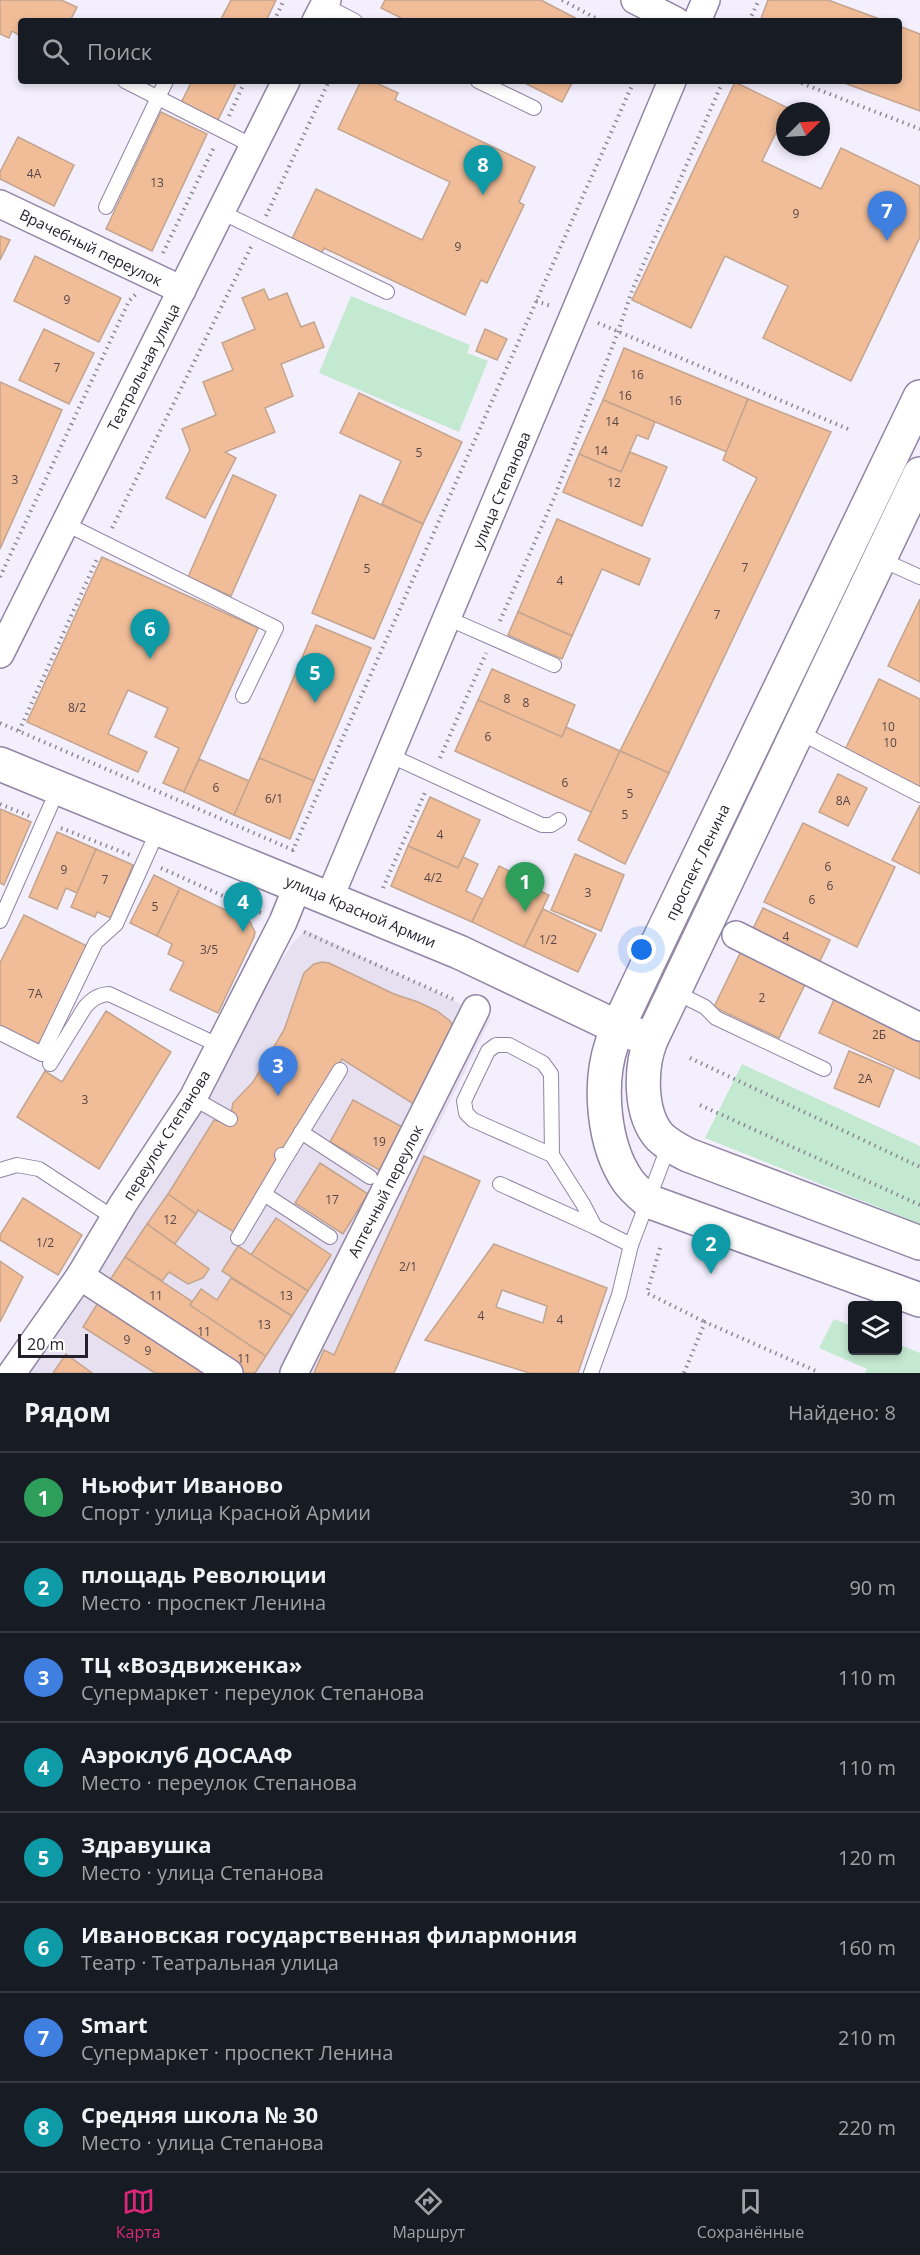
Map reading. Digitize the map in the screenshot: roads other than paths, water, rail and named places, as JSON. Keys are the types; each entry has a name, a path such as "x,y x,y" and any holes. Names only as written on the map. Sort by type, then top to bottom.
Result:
{"main road":[{"name":"проспект Ленина","path":"920,397 619,1028 612,1045 604,1083 607,1130 612,1147 628,1182 648,1201 920,1300"},
{"path":"920,474 673,991 651,1040 645,1066 647,1112 658,1135 669,1145 688,1155 920,1243"},
{"name":"улица Красной Армии","path":"0,764 459,952 619,1028 651,1040"}],"street":[{"path":"635,0 670,18"},
{"path":"698,18 706,0"},
{"name":"Театральная улица","path":"0,654 284,84"},
{"name":"улица Степанова","path":"329,899 671,84"},
{"name":"Врачебный переулок","path":"0,204 182,290"},
{"name":"переулок Степанова","path":"12,1373 80,1276 114,1218 193,1098 283,922 298,885"},
{"path":"736,935 920,1027"},
{"name":"Аптечный переулок","path":"294,1373 476,1009"},
{"path":"80,1276 229,1373"}],"lane":[{"path":"322,9 348,18"},
{"path":"130,84 253,146"},
{"path":"106,207 165,84"},
{"path":"484,84 534,108"},
{"path":"221,212 387,292"},
{"path":"64,523 276,628 243,696"},
{"path":"880,558 920,577"},
{"path":"447,618 554,665"},
{"path":"796,731 920,795"},
{"path":"389,755 542,825 551,825 560,820"},
{"path":"0,921 58,789"},
{"path":"0,1033 42,1054 96,942 116,924 159,828"},
{"path":"673,991 705,1007 716,1018 824,1069"},
{"path":"50,1064 85,1007 91,1000 103,994 109,994 220,1046"},
{"path":"552,1155 473,1120 466,1113 464,1101 488,1051 496,1045 509,1045 543,1064 551,1074 552,1155 595,1227"},
{"path":"238,1238 284,1156 340,1070"},
{"path":"193,1098 230,1119"},
{"path":"301,1132 370,1177"},
{"path":"591,1373 619,1295 631,1245 669,1145"},
{"path":"0,1170 17,1165 39,1169 114,1218"},
{"path":"500,1184 631,1245"},
{"path":"264,1194 330,1237"}],"place":[{"name":"Средняя школа № 30","path":"483,195"},
{"name":"Smart","path":"887,241"},
{"name":"Ивановская государственная филармония","path":"150,659"},
{"name":"Здравушка","path":"315,703"},
{"name":"Ньюфит Иваново","path":"525,912"},
{"name":"Аэроклуб ДОСААФ","path":"243,932"},
{"name":"ТЦ «Воздвиженка»","path":"278,1096"},
{"name":"площадь Революции","path":"711,1274"}]}
